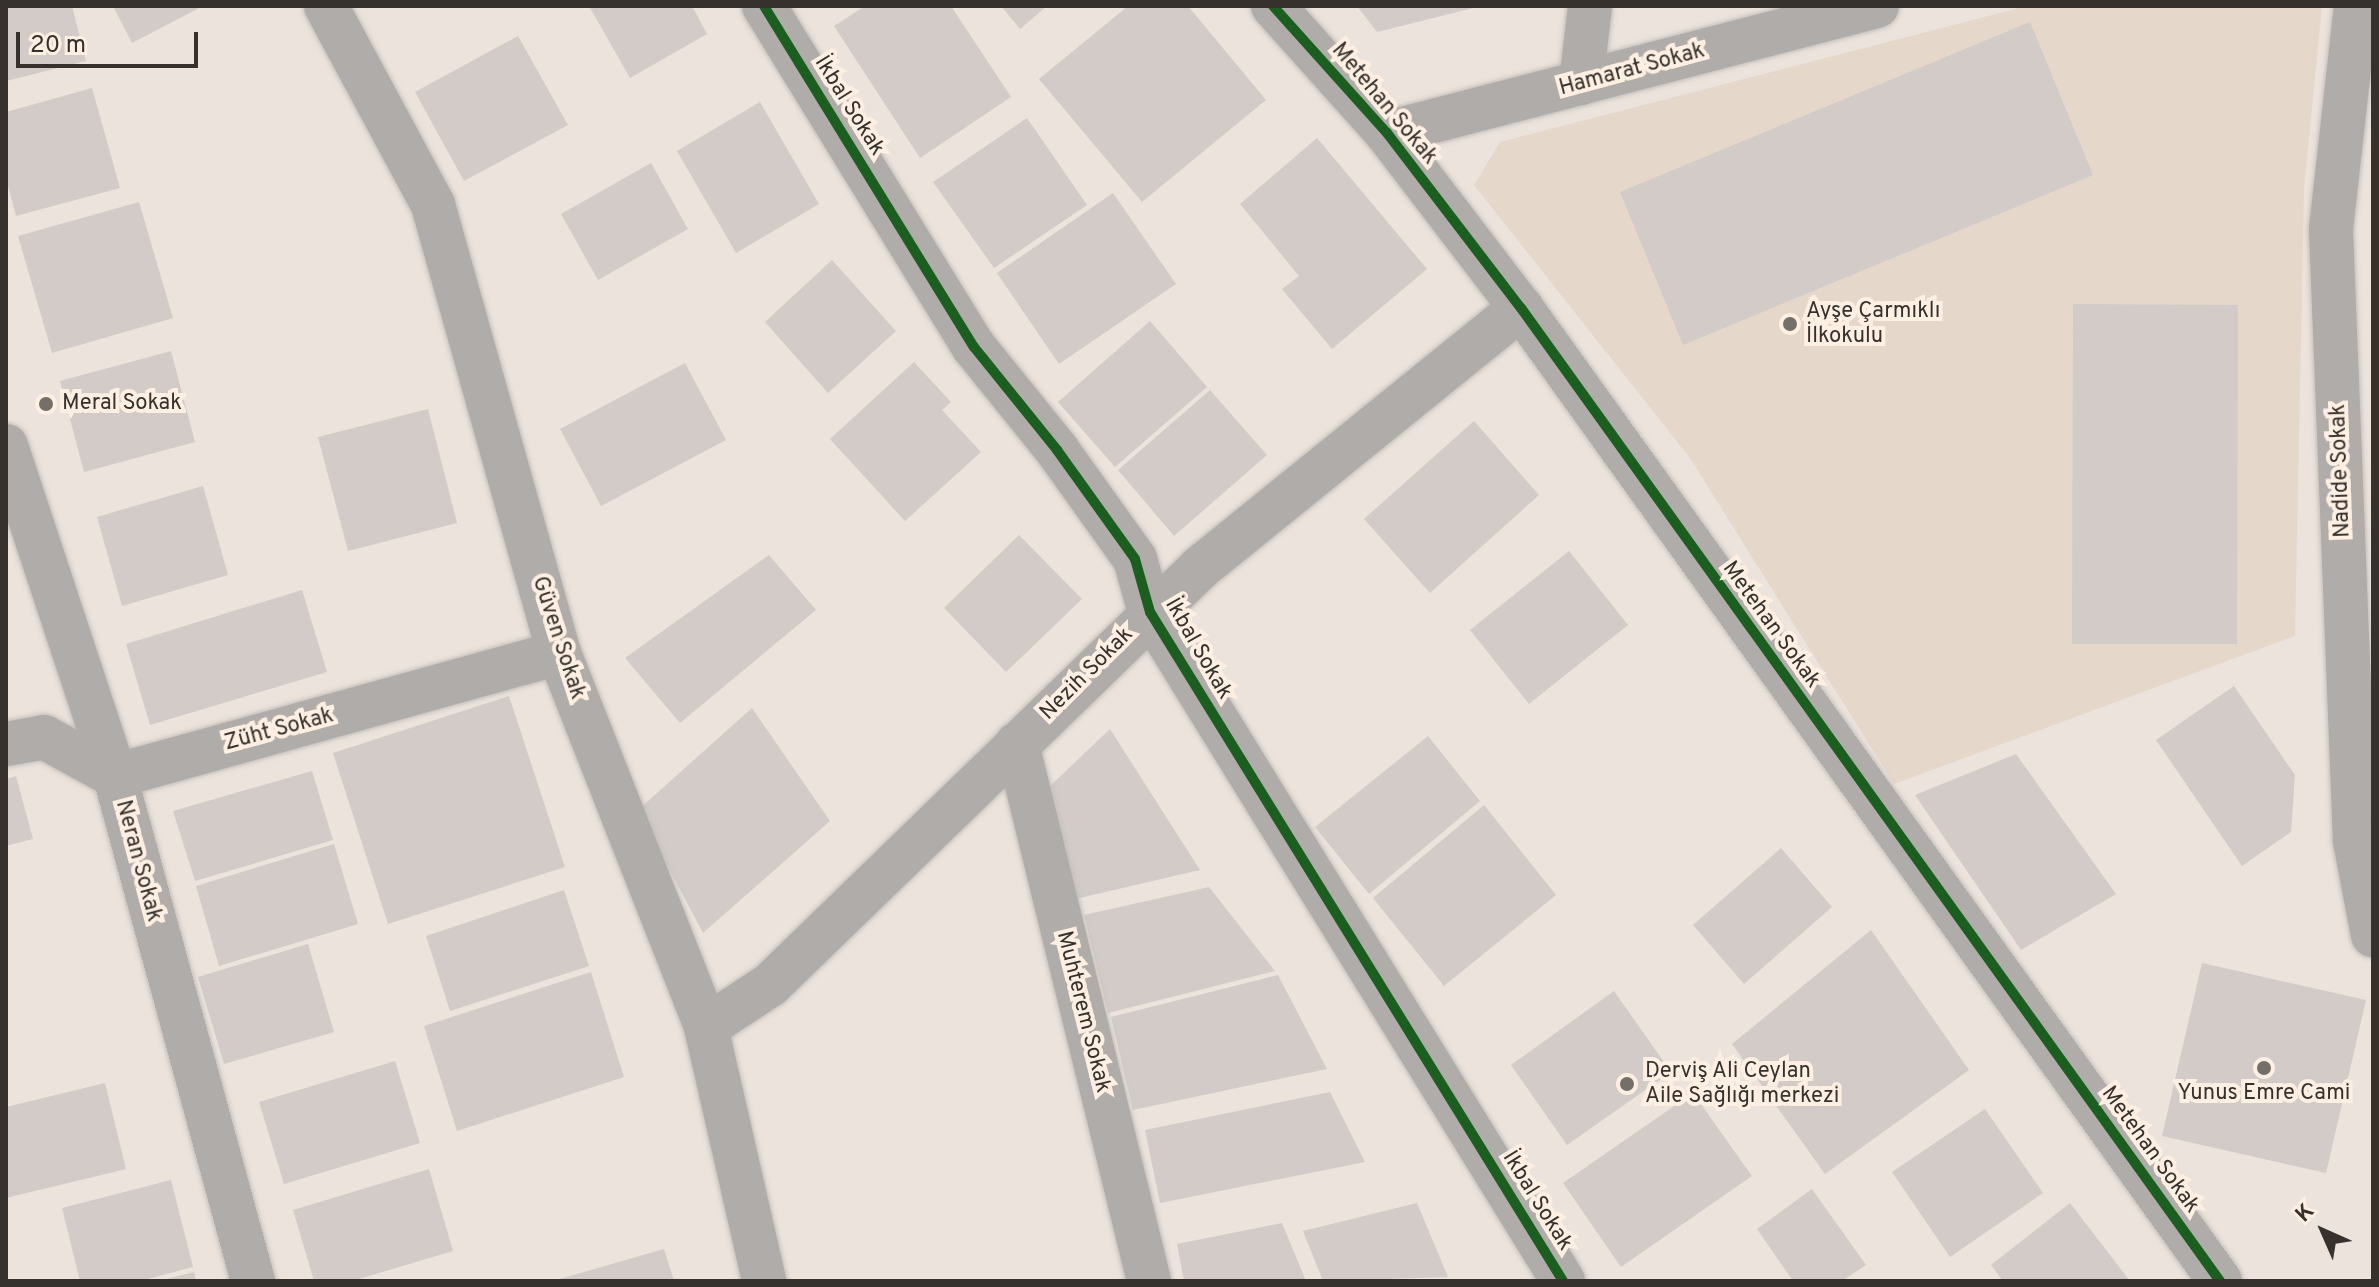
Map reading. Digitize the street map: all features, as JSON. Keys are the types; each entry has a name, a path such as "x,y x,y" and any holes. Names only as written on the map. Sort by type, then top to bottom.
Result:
{"street":[{"name":"Güven Sokak","path":"326,6 433,205 559,653 706,1027 764,1281"},
{"name":"İkbal Sokak","path":"764,6 974,347 1057,450 1135,559 1150,612 1563,1281"},
{"name":"Metehan Sokak","path":"1273,6 1387,133 1521,308 2220,1281"},
{"path":"1581,83 1590,6"},
{"name":"Hamarat Sokak","path":"1387,133 1877,6"},
{"name":"Nadide Sokak","path":"2356,6 2331,230 2355,841 2373,935"},
{"name":"Nezih Sokak","path":"706,1027 770,985 1150,612 1521,308"},
{"name":"Neran Sokak","path":"6,446 115,776 253,1281"},
{"name":"Züht Sokak","path":"115,776 559,653"},
{"path":"6,744 44,737 115,776"},
{"name":"Muhterem Sokak","path":"1017,744 1149,1281"}],"shaded area":[{"path":"2027,6 2322,6 2304,190 2295,636 1894,784 1690,458 1474,185 1500,142"}],"building":[{"path":"6,6 72,6 86,61 6,81"},
{"path":"113,6 203,6 132,43"},
{"path":"589,6 692,6 707,34 630,78"},
{"path":"865,6 951,6 1011,97 920,158 834,26"},
{"path":"1001,6 1047,6 1020,29"},
{"path":"1128,6 1188,6 1266,100 1142,202 1039,79"},
{"path":"1357,6 1477,6 1477,7 1377,32"},
{"path":"2030,22 2093,175 1683,345 1620,192"},
{"path":"518,36 568,125 464,181 415,92"},
{"path":"92,88 120,188 16,216 6,178 6,112"},
{"path":"760,102 819,204 736,253 677,151"},
{"path":"1027,118 1087,205 994,268 933,182"},
{"path":"1317,138 1427,269 1332,349 1282,289 1299,276 1240,204"},
{"path":"651,163 688,229 598,280 561,214"},
{"path":"1113,193 1176,284 1059,364 997,273"},
{"path":"139,202 173,318 52,353 18,236"},
{"path":"832,260 896,331 828,393 765,322"},
{"path":"2073,304 2238,305 2237,644 2072,644"},
{"path":"1150,321 1207,387 1115,467 1058,402"},
{"path":"171,351 195,442 84,472 60,381"},
{"path":"914,362 951,402 942,410 981,452 905,521 830,439"},
{"path":"685,363 726,440 601,506 560,429"},
{"path":"1210,390 1267,455 1174,536 1118,470"},
{"path":"428,409 457,523 348,551 318,437"},
{"path":"1474,421 1539,495 1430,593 1364,519"},
{"path":"203,486 228,575 122,606 97,517"},
{"path":"1019,535 1082,599 1006,672 944,608"},
{"path":"1569,551 1628,625 1529,704 1470,630"},
{"path":"769,555 816,610 680,723 625,658"},
{"path":"302,590 327,672 150,725 126,644"},
{"path":"2234,686 2295,775 2291,832 2242,866 2156,740"},
{"path":"509,696 565,867 388,924 333,753"},
{"path":"752,708 830,821 703,933 638,810"},
{"path":"1110,729 1200,870 1075,899 1049,787"},
{"path":"1428,736 1480,801 1369,894 1315,827"},
{"path":"2016,754 2116,894 2021,950 1915,795"},
{"path":"312,771 333,840 195,881 173,811"},
{"path":"16,776 33,839 6,846 6,779"},
{"path":"1484,805 1556,895 1444,986 1373,898"},
{"path":"334,844 358,924 219,966 196,886"},
{"path":"1781,848 1832,907 1744,984 1693,925"},
{"path":"1209,887 1275,971 1108,1013 1084,915"},
{"path":"564,890 589,966 450,1011 426,936"},
{"path":"1871,930 1969,1070 1825,1174 1732,1044"},
{"path":"308,944 334,1032 224,1064 198,977"},
{"name":"Yunus Emre Cami","path":"2202,963 2366,1000 2326,1173 2162,1136"},
{"path":"591,972 624,1077 457,1131 424,1026"},
{"path":"1278,975 1327,1069 1133,1110 1111,1017"},
{"path":"1614,991 1671,1072 1567,1145 1511,1065"},
{"path":"395,1061 420,1143 284,1184 259,1102"},
{"path":"105,1083 126,1169 6,1198 6,1107"},
{"path":"1330,1092 1365,1162 1160,1203 1145,1130"},
{"path":"1693,1093 1752,1176 1621,1267 1563,1183"},
{"path":"1985,1109 2043,1193 1950,1257 1892,1172"},
{"path":"429,1169 453,1251 352,1281 314,1281 293,1210"},
{"path":"171,1180 193,1267 140,1281 80,1281 62,1208"},
{"path":"1812,1189 1866,1265 1842,1281 1793,1281 1757,1229"},
{"path":"1417,1203 1448,1277 1323,1281 1303,1231"},
{"path":"2070,1203 2130,1281 2003,1281 1991,1265"},
{"path":"1282,1223 1306,1281 1184,1281 1177,1244"},
{"path":"664,1249 674,1281 556,1281 556,1280"},
{"path":"194,1272 196,1281 163,1281 163,1280"}],"cycle path":[{"path":"764,6 974,347 1057,450 1135,559 1150,612 1563,1281"},
{"path":"1273,6 1387,133 1521,308 2220,1281"}],"place":[{"name":"Ayşe Çarmıklı İlkokulu","path":"1790,324"},
{"name":"Meral Sokak","path":"46,404"},
{"name":"Yunus Emre Cami","path":"2264,1068"},
{"name":"Derviş Ali Ceylan Aile Sağlığı merkezi","path":"1627,1084"}]}
